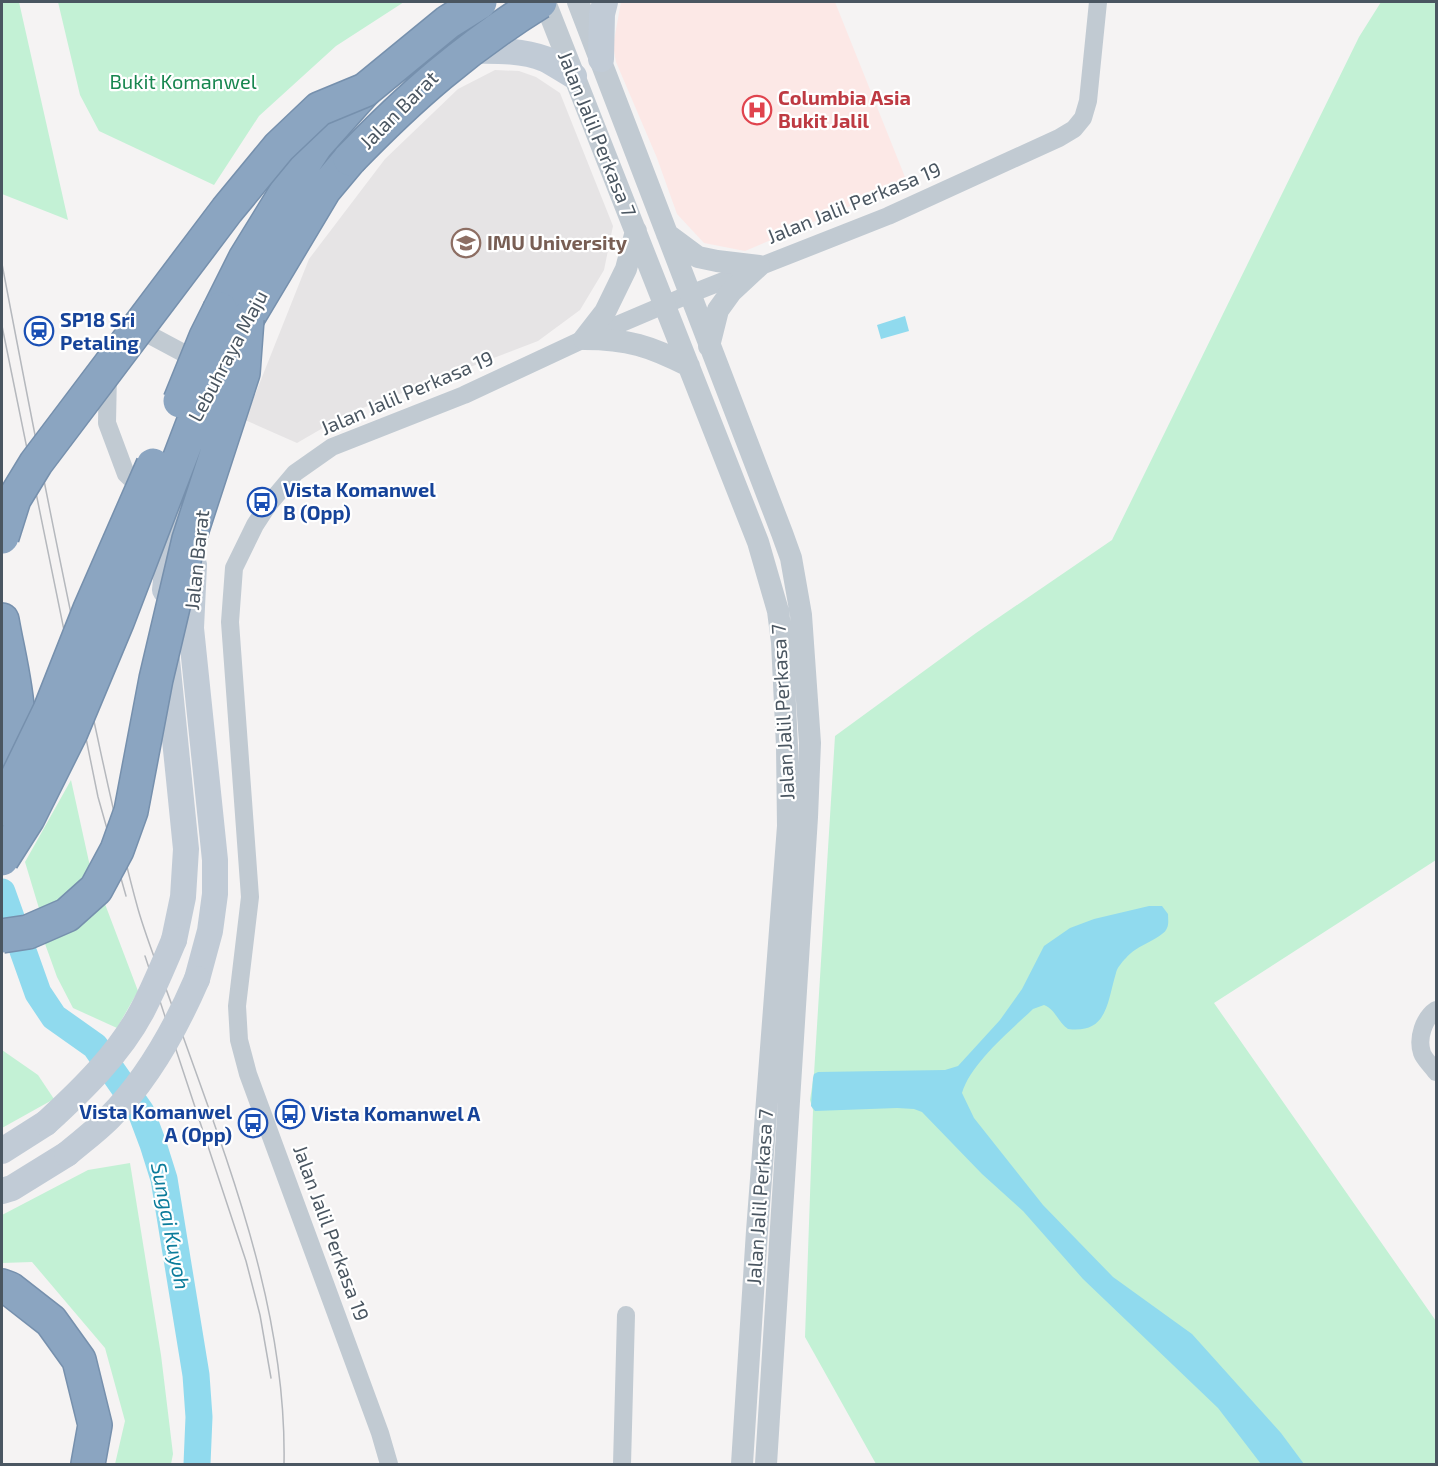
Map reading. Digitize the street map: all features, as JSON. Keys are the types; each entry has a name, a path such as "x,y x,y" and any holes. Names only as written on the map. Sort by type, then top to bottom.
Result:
{"highway":[{"name":"Lebuhraya Maju","path":"2,809 50,710 90,609 168,432 206,337 245,259 316,145 365,90 448,22 480,2"},
{"name":"Lebuhraya Maju","path":"2,859 28,818 71,732 117,622 205,392 324,190 388,119 432,79 502,25 540,2"},
{"path":"2,537 14,499 36,463 227,210 279,147 319,109 365,90"},
{"path":"2,936 28,932 67,915 96,889 117,850 131,811 156,680 189,539 243,373 247,319"},
{"path":"2,620 18,716 16,755 2,790"},
{"path":"2,1286 10,1289 51,1320 79,1360 94,1425 88,1464"}],"main road":[{"name":"Jalan Barat","path":"2,1191 12,1188 67,1154 109,1117 154,1063 180,1017 197,980 210,931 215,860 191,628 197,526 214,459 237,306 274,234 322,162 413,58 474,2"},
{"name":"Jalan Barat","path":"2,1151 46,1123 79,1093 123,1042 141,1012 174,940 183,897 186,849 166,647 165,582 177,483 225,376 283,265 346,164 411,94 459,51 536,2"},
{"path":"601,59 602,14 605,2"},
{"path":"459,51 506,51 528,54 546,60 574,76"}],"street":[{"name":"Jalan Jalil Perkasa 7","path":"545,2 758,542 778,611 787,746 788,826 756,1231 742,1464"},
{"name":"Jalan Jalil Perkasa 7","path":"578,2 791,558 801,615 810,743 766,1464"},
{"name":"Jalan Jalil Perkasa 19","path":"389,1464 380,1433 248,1074 239,1040 237,1006 250,897 230,622 234,568 255,525 268,505 295,473 332,447 464,395 584,339 690,294 888,216 1074,129 1083,118 1088,101 1098,2"},
{"path":"584,339 605,312 626,269 636,231"},
{"path":"667,234 698,257 759,266"},
{"path":"709,346 718,310 731,292 759,266"},
{"path":"197,526 171,519 126,474 107,423 109,358 125,321 225,376"},
{"path":"584,339 611,339 638,343 657,349 689,366"},
{"path":"1437,1010 1430,1014 1420,1035 1422,1053 1437,1072"},
{"path":"622,1464 626,1315"}],"shaded area":[{"name":"Columbia Asia Bukit Jalil","path":"621,2 835,2 907,182 745,251 704,243 677,214 657,158 616,62 613,46"},
{"name":"IMU University","path":"495,70 519,71 536,77 560,93 613,226 604,270 580,310 538,341 347,414 297,443 245,420 309,259 385,159 458,89"}],"green space":[{"path":"2,2 19,2 68,220 2,194"},
{"name":"Bukit Komanwel","path":"58,2 404,2 336,46 259,116 214,185 99,131 80,95"},
{"path":"1381,2 1436,2 1436,860 1214,1003 1436,1321 1436,1464 876,1464 805,1337 813,1110 810,1100 814,1074 835,736 976,633 1112,540 1359,37"},
{"path":"71,780 91,871 75,894 41,915 25,862"},
{"path":"105,904 138,991 117,1028 73,1008 57,977 44,941 69,932"},
{"path":"2,1050 38,1075 54,1099 2,1128"},
{"path":"130,1163 161,1355 173,1454 171,1464 115,1464 125,1421 105,1348 32,1262 2,1263 2,1215 88,1170"}],"water":[{"path":"905,316 909,331 881,339 877,325"},
{"path":"1149,906 1162,906 1168,914 1167,928 1161,935 1136,949 1120,965 1104,1014 1098,1021 1081,1029 1068,1029 1048,1007 1044,1005 1033,1009 982,1059 962,1093 974,1118 1043,1205 1113,1277 1192,1334 1281,1433 1304,1464 1261,1464 1218,1408 1083,1279 1023,1211 982,1174 922,1112 897,1108 815,1111 811,1106 813,1078 818,1072 945,1070 958,1066 1000,1020 1022,989 1044,946 1070,928 1094,919"}],"waterway":[{"name":"Sungai Kuyoh","path":"2,892 38,993 54,1017 95,1046 141,1112 153,1144 164,1179 196,1375 199,1417 197,1464"}],"tram line":[{"path":"2,264 67,593 112,806 131,883 146,935 233,1179 265,1292 276,1348 282,1406 284,1464"},
{"path":"2,326 98,797 126,896"},
{"path":"145,956 246,1261 260,1315 271,1378"}],"place":[{"name":"Columbia Asia Bukit Jalil","path":"757,110"},
{"name":"IMU University","path":"466,243"},
{"name":"SP18 Sri Petaling","path":"39,331"},
{"name":"Vista Komanwel B (Opp)","path":"262,502"},
{"name":"Vista Komanwel A","path":"290,1114"},
{"name":"Vista Komanwel A (Opp)","path":"253,1123"}]}
